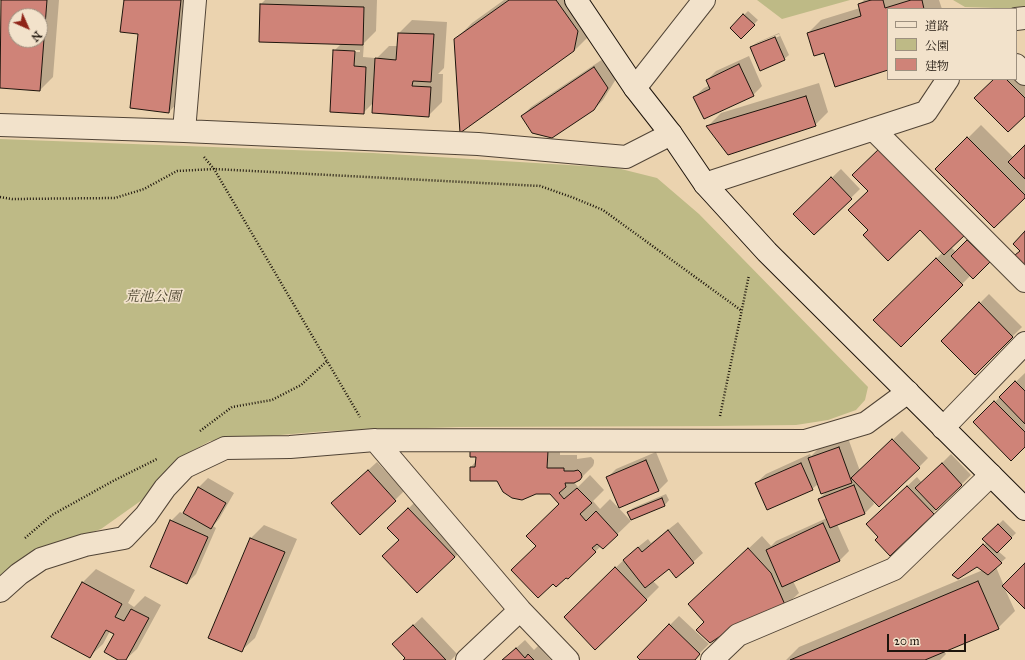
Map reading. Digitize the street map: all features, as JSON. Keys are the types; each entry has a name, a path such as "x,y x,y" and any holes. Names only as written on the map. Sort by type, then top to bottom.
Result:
{"street":[{"path":"184,131 195,0"},
{"path":"576,0 636,88 671,134 705,184 767,252 1025,509"},
{"path":"636,88 704,0"},
{"path":"1017,66 1025,74"},
{"path":"705,184 926,112 947,80"},
{"path":"0,125 184,131 478,144 626,157 671,134"},
{"path":"873,129 1025,281"},
{"path":"943,428 1025,343"},
{"path":"0,591 18,574 41,559 85,545 124,538 146,515 165,488 185,467 225,448 290,446 369,431 805,441 866,423 908,392"},
{"path":"369,431 520,610 568,660"},
{"path":"712,660 738,635 894,569 991,475"},
{"path":"467,660 520,610"}],"path":[{"path":"202,153 214,169 369,431"},
{"path":"0,197 12,199 115,198 144,189 177,171 214,169 540,186 603,210 742,311"},
{"path":"720,417 749,275"}],"green space":[{"path":"757,0 850,0 782,19"},
{"path":"953,0 1025,0 1025,9 965,7"},
{"name":"荒池公園","path":"0,139 373,153 617,168 657,178 699,214 868,387 865,400 856,410 828,420 796,425 459,427 327,431 210,441 181,457 142,500 101,529 38,551 0,579"}],"building":[{"path":"1,0 47,0 46,8 8,8 8,48 43,48 40,91 0,88"},
{"path":"124,0 181,0 169,113 130,108 138,34 120,32"},
{"path":"509,0 556,0 578,31 574,51 460,133 454,39"},
{"path":"871,0 883,0 885,8 911,0 922,0 924,8 887,8 887,70 835,87 824,53 814,56 807,33 861,16 858,4"},
{"path":"260,4 364,7 363,45 259,42"},
{"path":"743,14 755,25 741,39 730,28"},
{"path":"398,33 434,34 431,82 413,81 412,86 431,87 429,117 372,113 375,58 396,60"},
{"path":"775,37 785,60 760,71 750,47"},
{"path":"333,50 355,51 354,66 366,67 364,114 330,112"},
{"path":"739,64 754,96 704,119 693,97 710,89 706,80"},
{"path":"594,67 608,88 594,110 552,138 532,133 521,116"},
{"path":"993,80 1007,80 1025,98 1025,116 1008,132 974,98"},
{"path":"806,96 816,126 728,155 706,126"},
{"path":"967,137 1025,195 1025,198 994,228 935,169"},
{"path":"1025,145 1025,179 1008,162"},
{"path":"881,147 966,234 944,255 920,230 888,261 863,235 868,230 848,210 868,191 852,175"},
{"path":"831,177 852,199 814,235 793,214"},
{"path":"1025,231 1025,265 1015,255 1020,251 1013,244"},
{"path":"967,240 990,262 973,279 951,256"},
{"path":"936,258 963,285 901,347 873,320"},
{"path":"979,302 1013,337 975,375 941,341"},
{"path":"1015,381 1025,391 1025,424 999,397"},
{"path":"994,401 1025,432 1025,447 1011,461 973,422"},
{"path":"892,439 920,468 879,507 851,478"},
{"path":"839,447 852,483 821,494 808,458"},
{"path":"470,451 548,451 547,468 564,468 564,471 578,470 581,473 582,477 580,480 574,483 565,483 566,487 559,493 564,499 577,488 592,503 580,514 586,521 596,511 618,535 603,549 597,544 592,548 596,552 568,579 566,578 556,587 553,584 538,598 511,570 536,546 526,536 559,504 550,494 536,494 522,500 512,498 503,492 497,481 470,481 470,467 475,467 476,457 470,457"},
{"path":"646,460 659,491 619,508 606,477"},
{"path":"801,463 813,490 767,510 755,483"},
{"path":"942,463 962,485 936,510 915,488"},
{"path":"368,470 396,501 360,535 331,503"},
{"path":"854,485 865,514 830,528 818,499"},
{"path":"907,486 934,514 890,556 875,540 878,537 866,524"},
{"path":"198,487 226,503 211,529 183,513"},
{"path":"662,498 665,506 631,520 627,512"},
{"path":"408,508 455,557 417,593 382,556 399,540 387,528"},
{"path":"170,520 208,537 187,584 150,567"},
{"path":"823,523 840,561 782,587 766,550"},
{"path":"998,524 1012,538 997,553 982,539"},
{"path":"668,530 694,563 676,578 669,569 645,588 623,560 638,547 642,552"},
{"path":"250,538 285,552 242,652 208,638"},
{"path":"983,544 1002,563 988,575 977,567 958,579 952,575"},
{"path":"748,548 771,573 786,607 734,627 710,643 696,630 704,622 688,604"},
{"path":"1025,563 1025,609 1002,586"},
{"path":"615,567 647,600 595,650 564,617"},
{"path":"978,581 999,629 925,660 790,660"},
{"path":"82,582 122,604 115,617 124,621 131,609 149,618 126,660 118,660 104,652 114,634 106,630 90,658 51,637"},
{"path":"669,624 700,654 695,660 640,660 637,657"},
{"path":"413,625 446,660 403,660 405,658 392,644"},
{"path":"516,648 525,658 528,654 534,660 502,660"}]}
